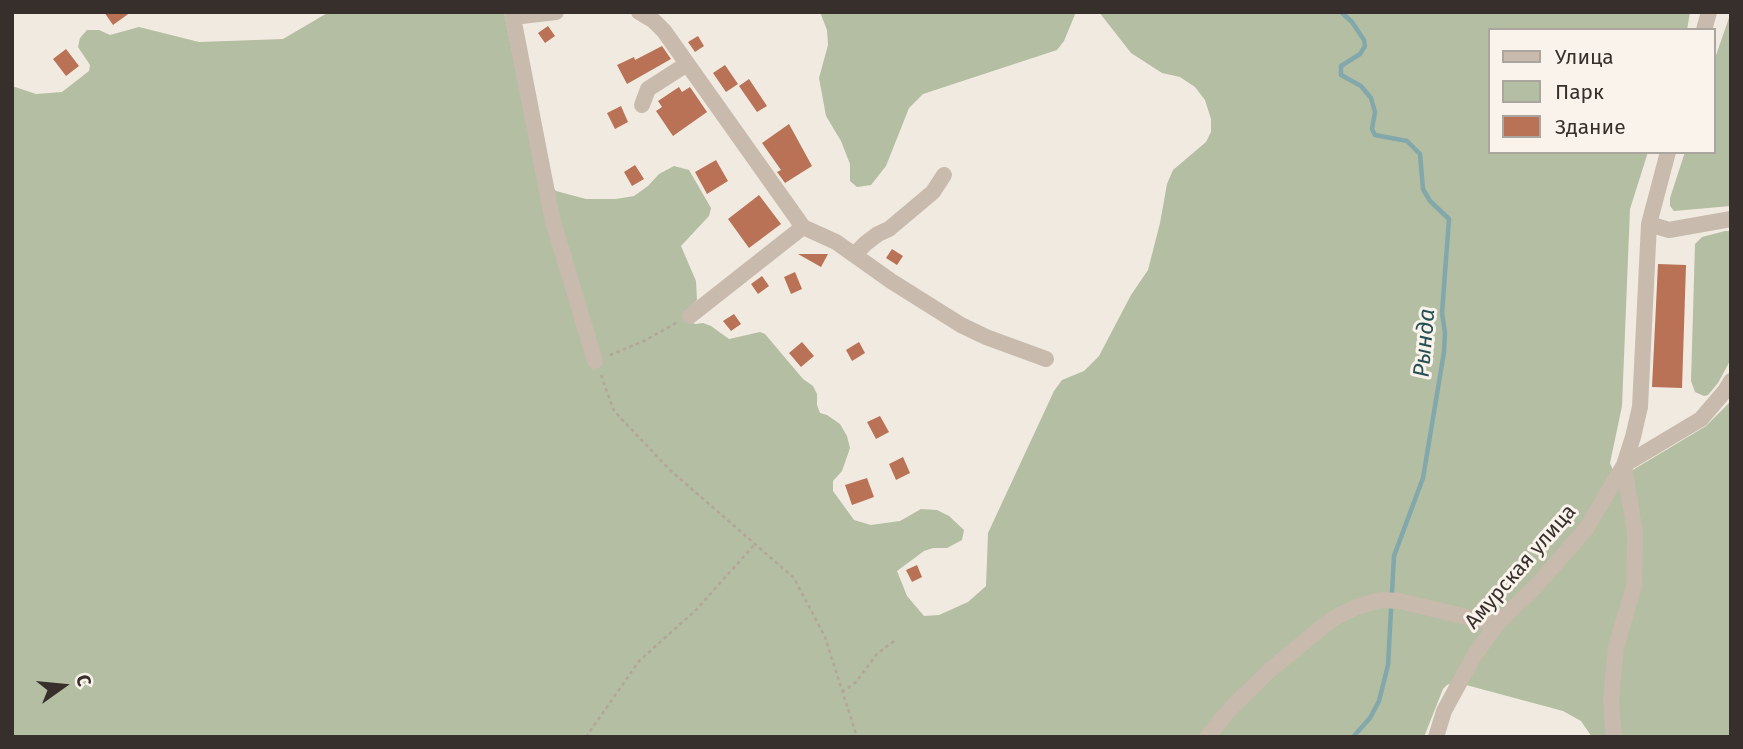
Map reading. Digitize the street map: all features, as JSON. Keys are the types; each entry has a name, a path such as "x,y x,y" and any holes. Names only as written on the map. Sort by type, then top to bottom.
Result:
{"street":[{"path":"556,12 512,15 552,218 595,361"},
{"path":"639,12 664,31 803,227 827,237 855,254 891,281 961,325 1046,359"},
{"path":"642,105 648,89 687,64"},
{"path":"1614,737 1611,701 1616,647 1634,586 1635,533 1624,465 1640,407 1649,224 1667,154"},
{"path":"855,254 878,233 889,229 933,192 944,175"},
{"path":"1649,224 1669,230 1731,219"},
{"path":"690,316 803,227"},
{"path":"1624,465 1701,419 1731,381"},
{"name":"Амурская улица","path":"1436,737 1444,711 1468,667 1497,624 1536,586 1586,529 1624,465"},
{"path":"1207,737 1230,709 1270,670 1332,619 1356,607 1381,600 1399,601 1497,624"}],"path":[{"path":"690,316 644,341 595,361 614,411 670,470 794,578 825,637 857,737"},
{"path":"586,737 639,661 696,610 755,544"},
{"path":"842,692 856,682 877,654 894,641"}],"green space":[{"path":"329,12 504,12 535,165 556,191 586,199 616,199 634,196 659,174 674,166 689,170 711,208 709,216 681,246 696,281 697,300 688,309 690,321 711,326 729,339 760,332 765,334 803,379 813,386 820,413 840,424 847,436 850,448 842,471 833,481 833,491 854,520 871,525 900,521 921,509 937,510 949,516 964,530 962,540 947,548 924,551 897,571 907,596 924,616 939,615 968,602 986,586 988,533 1054,391 1062,380 1084,371 1099,356 1131,295 1148,270 1167,184 1173,170 1206,142 1211,132 1211,119 1205,100 1195,87 1180,77 1162,73 1131,53 1099,12 1690,12 1687,28 1488,28 1488,154 1647,154 1630,209 1622,406 1610,463 1613,470 1626,474 1706,426 1731,401 1731,737 1592,737 1581,721 1563,711 1455,682 1443,689 1424,737 12,737 12,86 36,94 62,92 89,71 90,65 78,47 80,38 87,30 99,30 110,35 139,27 199,42 283,39"},
{"path":"820,12 1076,12 1064,41 1057,50 923,94 909,108 886,166 871,185 857,187 850,181 850,164 841,141 826,116 819,78 828,45 827,30"},
{"path":"1731,12 1731,206 1674,211 1670,206 1670,198 1684,154 1715,154 1715,58"},
{"path":"1731,231 1731,359 1718,383 1704,396 1695,392 1691,381 1695,244 1702,237"}],"building":[{"path":"104,12 131,12 113,25"},
{"path":"548,26 555,36 545,43 538,33"},
{"path":"698,36 704,46 695,52 688,42"},
{"path":"662,46 671,59 627,84 617,65 634,57 635,60"},
{"path":"66,49 79,66 66,76 53,59"},
{"path":"725,65 738,84 726,92 713,73"},
{"path":"749,79 767,106 757,112 739,86"},
{"path":"679,87 682,92 690,87 707,112 673,136 656,111 662,107 658,101"},
{"path":"621,106 628,122 615,129 607,113"},
{"path":"789,124 812,166 785,183 777,172 781,170 762,143"},
{"path":"716,160 728,181 707,194 695,172"},
{"path":"635,165 644,179 632,186 624,172"},
{"path":"759,195 781,224 749,248 728,219"},
{"path":"892,249 903,256 897,265 886,258"},
{"path":"798,254 828,254 821,267"},
{"path":"1658,264 1686,265 1682,388 1652,387"},
{"path":"795,272 802,289 791,294 784,277"},
{"path":"762,276 769,286 758,294 751,284"},
{"path":"734,314 741,324 731,331 723,321"},
{"path":"802,342 814,356 801,367 789,353"},
{"path":"859,342 865,353 852,361 846,350"},
{"path":"880,416 889,432 876,439 867,422"},
{"path":"903,457 910,473 896,480 889,464"},
{"path":"867,478 874,497 852,505 845,485"},
{"path":"917,565 922,577 912,582 906,570"}],"waterway":[{"name":"Рында","path":"1341,12 1352,22 1365,46 1360,54 1341,66 1341,75 1361,86 1371,98 1375,112 1372,129 1375,135 1407,141 1420,154 1423,189 1430,201 1449,219 1442,313 1444,352 1423,478 1394,556 1388,665 1379,701 1370,718 1353,737"}]}
